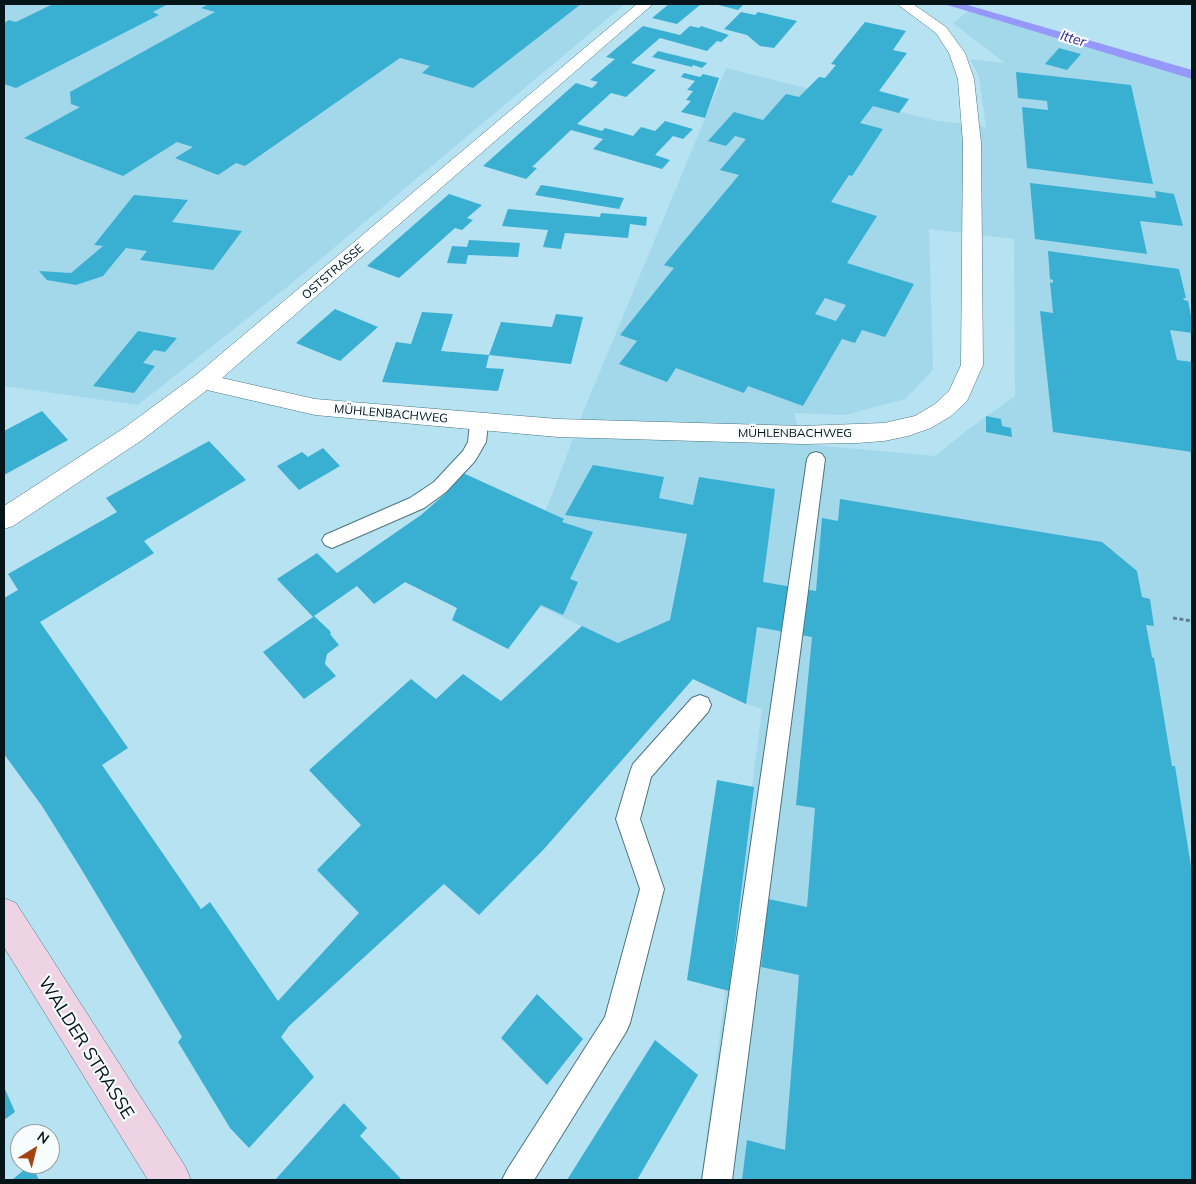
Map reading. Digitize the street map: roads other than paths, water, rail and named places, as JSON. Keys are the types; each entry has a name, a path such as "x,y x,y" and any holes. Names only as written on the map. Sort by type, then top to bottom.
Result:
{"main road":[{"name":"WALDER STRASSE","path":"4,914 171,1180"}],"street":[{"name":"OSTSTRASSE","path":"4,519 133,434 204,381 646,4"},
{"name":"MÜHLENBACHWEG","path":"204,381 226,388 315,407 480,423 558,428 802,434 875,433 908,427 923,422 943,410 958,395 972,364 972,143 966,79 957,53 941,30 904,4"}],"lane":[{"path":"332,540 417,503 440,487 468,456 477,442 480,423"},
{"path":"717,1180 816,458"},
{"path":"517,1180 617,1022 652,889 628,819 641,772 700,705"}],"water":[{"name":"Itter","path":"944,4 964,4 1192,70 1192,79"}]}
